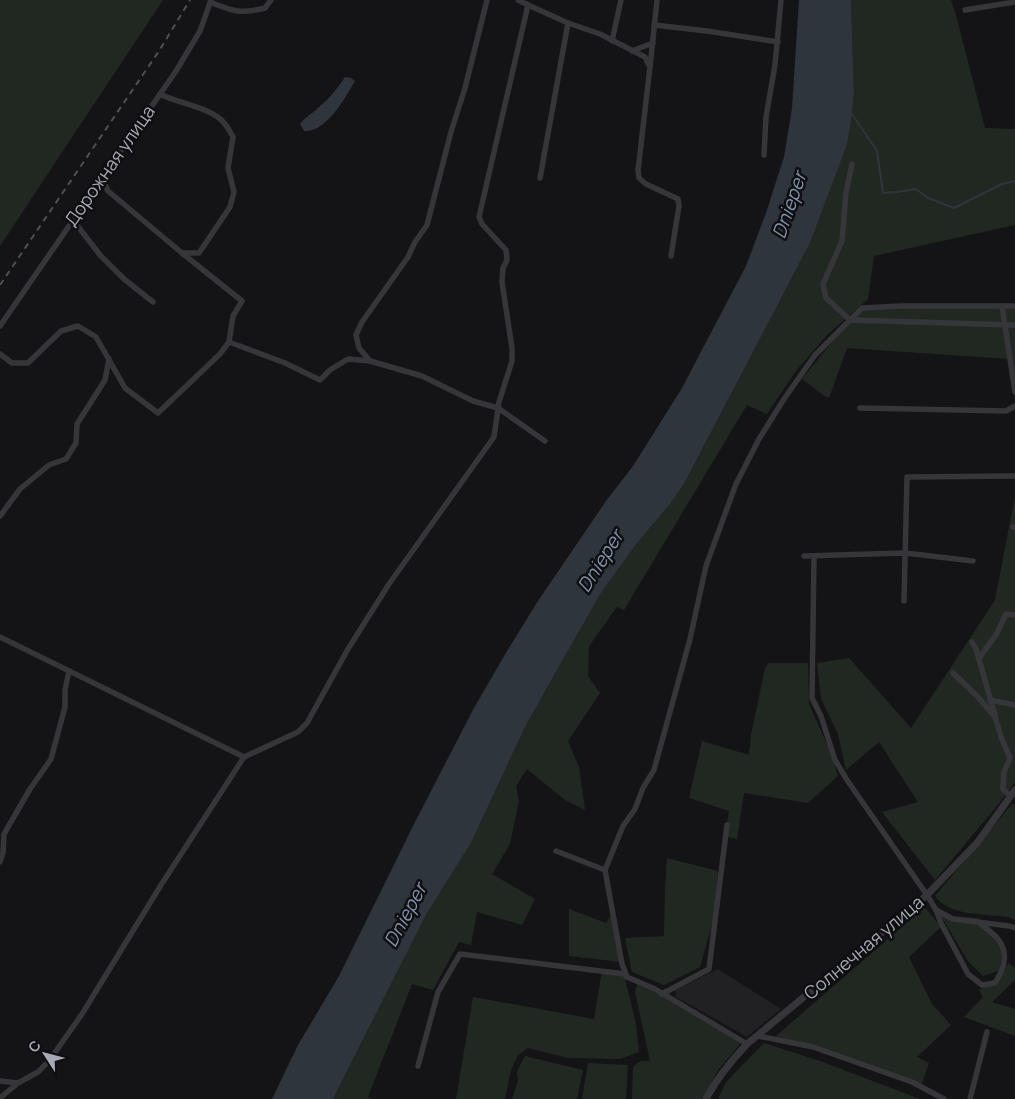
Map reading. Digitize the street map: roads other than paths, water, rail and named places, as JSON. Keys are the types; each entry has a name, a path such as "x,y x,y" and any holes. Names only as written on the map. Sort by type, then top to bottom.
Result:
{"street":[{"path":"211,1 227,9 246,13 265,8 271,0"},
{"path":"370,361 359,348 356,335 362,322 408,258 414,242 427,225 487,0"},
{"path":"518,0 568,23 600,34 644,57 650,67"},
{"path":"612,41 621,0"},
{"path":"657,0 638,170 639,178 646,184 678,199 680,206 671,256"},
{"path":"764,155 766,117 778,42 781,0"},
{"name":"Дорожная улица","path":"0,326 160,94 200,31 211,1"},
{"path":"964,10 1015,2"},
{"path":"0,1098 18,1083 38,1072 49,1061 82,1014 161,885 244,757 298,732 307,723 348,649 389,584 494,437 498,408 512,361 512,348 502,282 507,254 506,250 482,224 479,217 528,5"},
{"path":"540,178 568,23"},
{"path":"654,25 778,42"},
{"path":"632,51 653,43"},
{"path":"160,94 211,113 224,122 233,137 228,168 234,192 230,207 199,253 182,253"},
{"path":"852,164 846,193 842,240 822,284 826,298 850,320 1015,325"},
{"path":"0,354 12,363 28,363 61,331 78,326 96,337 125,388 158,414 220,354 229,342 233,316 242,301 108,191 102,178"},
{"path":"73,220 100,255 136,290 153,302"},
{"path":"1002,306 1015,392"},
{"path":"747,1044 662,994 627,977 622,964 605,870 623,826 635,809 654,770 690,639 706,566 736,484 759,439 784,399 816,355 862,308 1015,306"},
{"path":"229,342 285,363 320,380 330,370 348,359 370,361 422,376 473,400 498,408 545,441"},
{"path":"0,516 20,489 49,465 66,459 76,443 77,424 105,380 109,358"},
{"path":"860,408 1006,410 1015,406"},
{"path":"904,601 907,477 1015,476"},
{"path":"804,556 905,553 974,561"},
{"path":"814,556 812,698 821,716 835,760 927,895 968,974 982,985 995,983 1005,967 1004,953 1000,941 979,922"},
{"path":"978,658 996,634 1006,614 1015,614"},
{"path":"0,637 244,757"},
{"path":"972,642 1001,737 1010,758 1004,772 1003,789 1013,793"},
{"path":"0,862 3,853 4,834 30,789 51,759 65,707 65,690 70,671"},
{"path":"953,673 978,696 996,717"},
{"path":"990,700 1015,705"},
{"name":"Солнечная улица","path":"706,1099 727,1065 747,1044 927,895 977,843 1013,793"},
{"path":"662,994 709,969 727,825"},
{"path":"556,851 605,870"},
{"path":"936,910 953,919 1015,928"},
{"path":"418,1066 438,992 460,954 625,974"},
{"path":"970,1099 987,1032"},
{"path":"758,1036 813,1047 912,1082 944,1099"},
{"path":"0,1081 18,1083"}],"water":[{"name":"Dnieper","path":"799,0 851,0 854,93 847,144 810,243 684,484 601,593 525,727 471,843 426,915 333,1099 272,1099 298,1045 339,976 474,708 538,601 606,501 633,466 682,388 746,266 784,157 792,108"},
{"path":"345,77 355,81 334,113 320,126 304,131 300,124 336,90"}],"waterway":[{"path":"852,114 877,151 883,193 916,189 928,198 954,208 1002,184 1015,181"}],"railway":[{"path":"0,285 159,51 190,0"}]}
